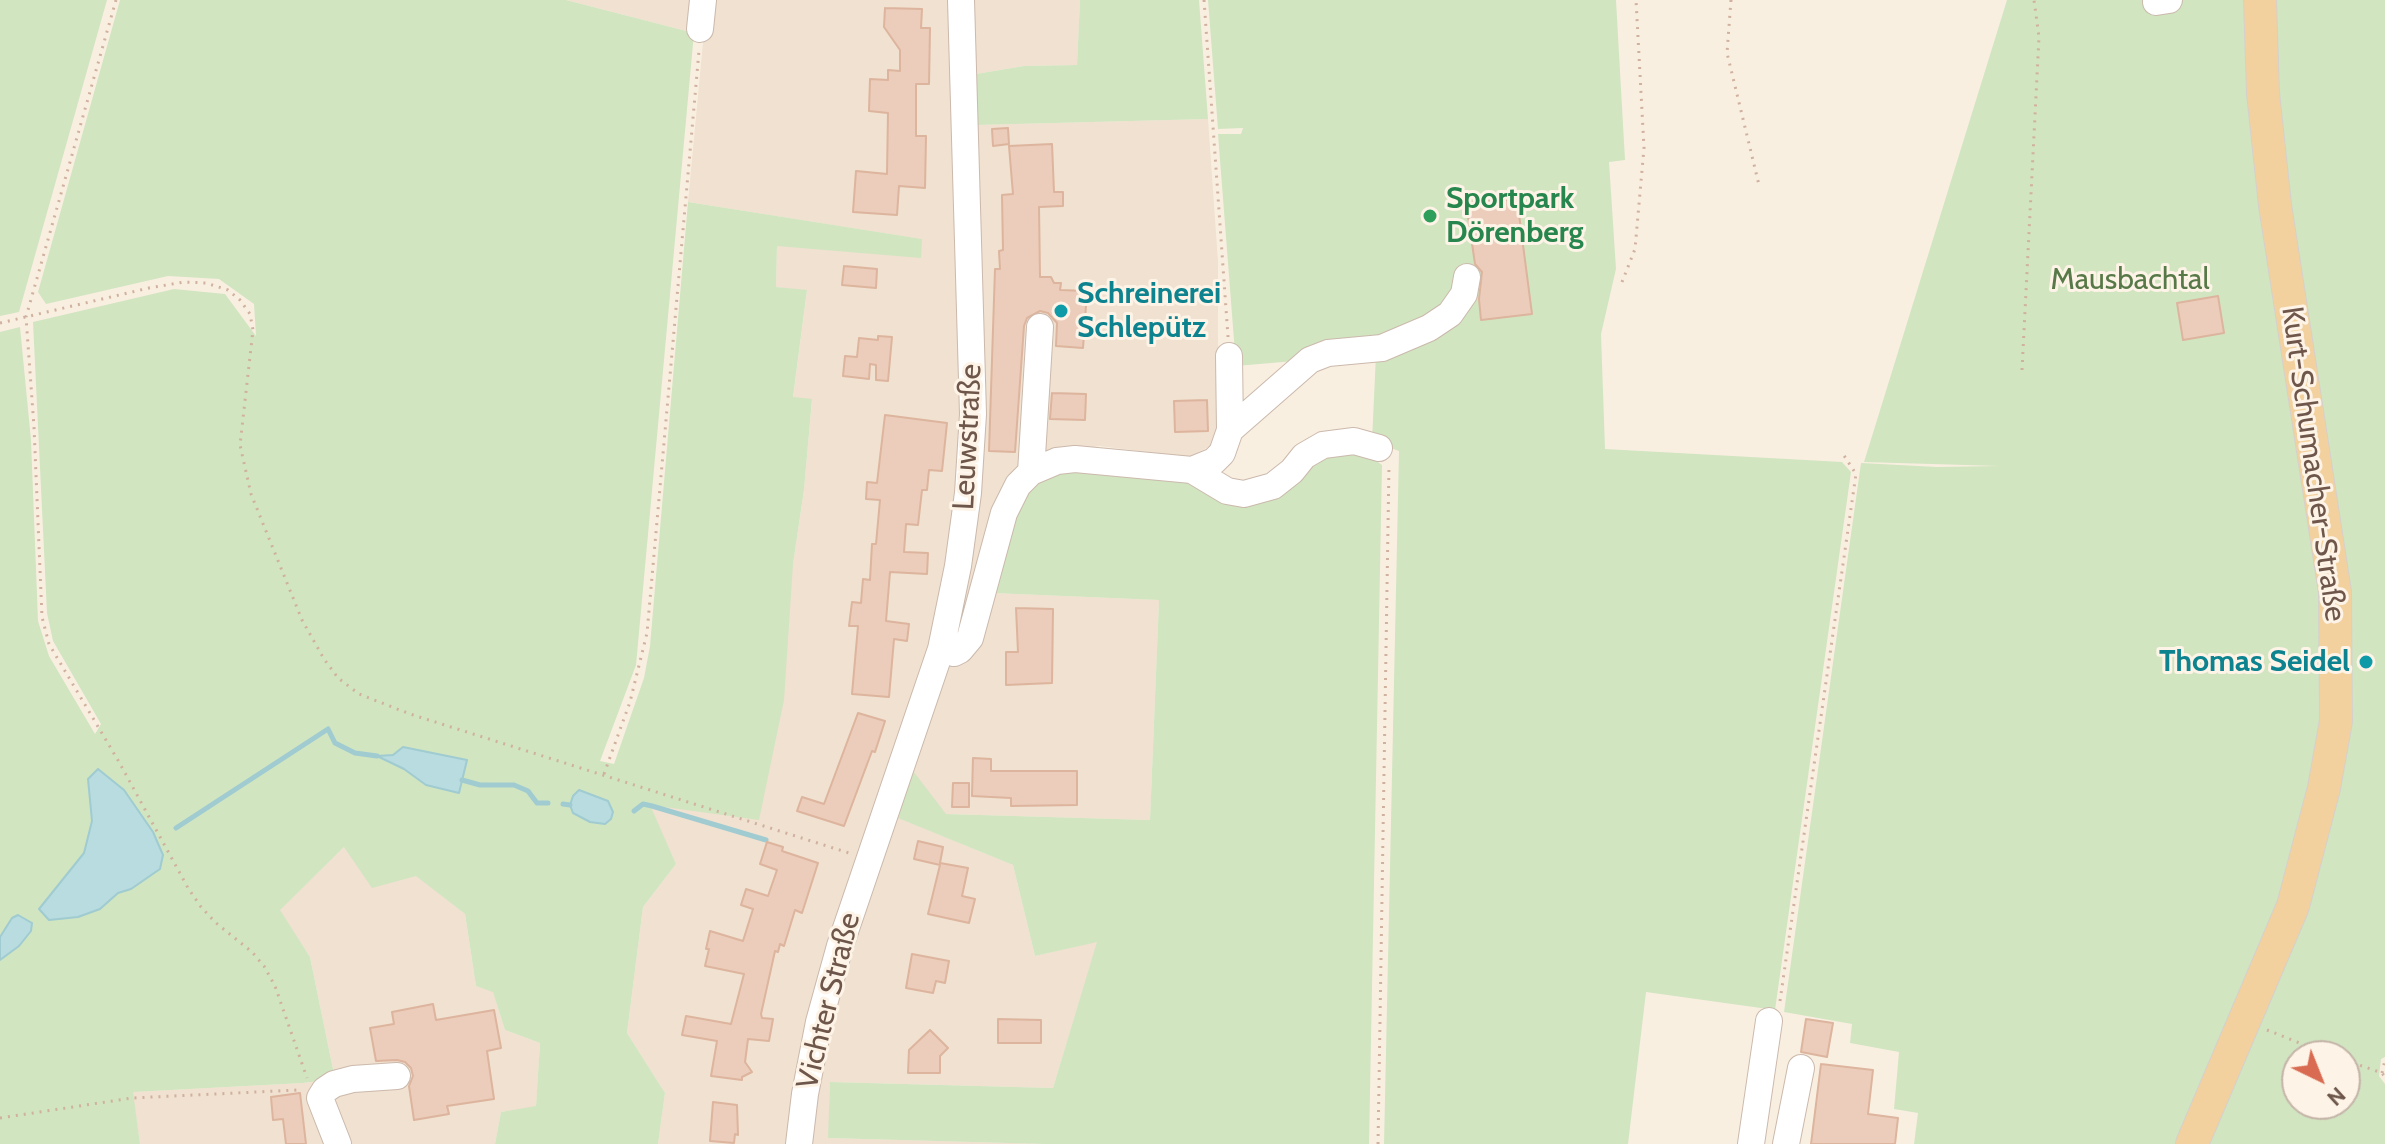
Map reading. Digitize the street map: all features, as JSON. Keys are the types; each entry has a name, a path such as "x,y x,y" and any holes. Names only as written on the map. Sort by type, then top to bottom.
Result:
{"main road":[{"name":"Kurt-Schumacher-Straße","path":"2192,1144 2293,906 2324,788 2336,721 2335,592 2275,205 2263,93 2260,0"}],"street":[{"path":"700,29 703,0"},
{"name":"Leuwstraße","path":"867,860 941,649 958,566 968,493 973,414 961,0"},
{"path":"1230,430 1310,360 1328,353 1382,348 1429,328 1450,314 1464,294 1467,277"},
{"path":"1031,472 1040,327"},
{"path":"1192,470 1214,461 1222,453 1230,430 1229,356"},
{"path":"941,649 954,653 970,638 1004,513 1018,485 1031,472 1057,461 1075,459 1192,470 1227,491 1244,494 1273,486 1292,471 1304,456 1323,445 1354,441 1379,448"},
{"name":"Vichter Straße","path":"799,1144 819,1022 867,860"},
{"path":"1751,1144 1769,1021"},
{"path":"1762,1068 1799,1081 1786,1144"},
{"path":"338,1144 316,1094 334,1084 353,1079 397,1076"}],"path":[{"path":"0,1118 132,1098 316,1094 275,986 264,966 201,907 49,644 42,617 26,317 116,0"},
{"path":"1204,0 1229,356"},
{"path":"1622,282 1635,249 1644,148 1636,0"},
{"path":"1731,0 1727,53 1759,185"},
{"path":"2022,370 2039,37 2034,0"},
{"path":"604,774 630,702 647,633 700,29"},
{"path":"0,323 184,282 206,283 228,290 250,314 253,330 240,445 251,494 302,620 338,678 359,694 385,706 867,860"},
{"path":"1378,1144 1390,469 1379,448"},
{"path":"1769,1021 1776,1019 1780,1003 1856,474 1843,454"},
{"path":"2245,1021 2292,1040"},
{"path":"2361,1066 2384,1075 2385,1060"}],"shaded area":[{"path":"566,0 697,0 694,33"},
{"path":"707,0 948,0 957,201 956,263 976,266 977,125 1208,119 1218,262 1218,442 1189,457 1099,446 1036,456 992,593 1159,600 1150,820 946,814 899,818 1013,865 1035,956 1098,941 1053,1088 830,1082 829,1138 1045,1144 658,1144 665,1093 627,1033 643,907 676,864 649,805 793,564 804,490 812,400 793,398 807,291 776,287 777,245 921,257 921,239 688,202"},
{"path":"970,0 1080,0 1077,65 1024,66 976,74"},
{"path":"345,846 416,875 465,914 476,986 493,991 505,1030 540,1043 536,1107 501,1112 495,1144 140,1144 132,1092 335,1079 310,957 279,910"}],"green space":[{"path":"0,0 107,0 19,312 0,316"},
{"path":"120,0 566,0 694,33 636,665 600,761 614,764 644,678 650,646 688,202 922,239 921,258 777,246 776,287 807,290 793,397 812,399 804,490 793,564 784,700 759,820 650,805 676,864 643,907 627,1033 665,1093 658,1144 495,1144 501,1112 536,1106 540,1043 505,1030 493,992 476,986 465,914 416,876 372,888 344,847 280,910 310,957 335,1079 133,1092 140,1144 0,1144 0,332 20,327 31,440 38,621 49,656 95,734 101,724 53,641 47,613 33,322 174,289 225,294 256,336 254,304 219,279 168,276 46,304 38,292"},
{"path":"1080,0 1199,0 1208,119 977,125 976,74 1024,66 1077,65"},
{"path":"1208,0 1616,0 1625,160 1609,162 1616,269 1601,334 1605,449 1842,462 1851,472 1775,1010 1646,992 1628,1144 1384,1144 1399,451 1372,441 1376,354 1236,366 1218,134 1241,134 1243,128 1218,129"},
{"name":"Mausbachtal","path":"2007,0 2385,0 2385,1057 2381,1059 2379,1076 2385,1084 2385,1144 1914,1144 1918,1113 1894,1109 1899,1052 1850,1043 1852,1024 1784,1012 1861,463 1999,466 1864,462"},
{"path":"1359,448 1382,465 1369,1144 1045,1144 828,1138 830,1082 1053,1088 1097,942 1035,956 1013,865 898,818 913,771 946,814 1150,820 1159,600 992,593 1012,516 1031,485 1071,468 1197,481 1236,500 1311,458"}],"water":[{"path":"403,747 467,760 459,793 426,785 404,769 377,756 393,755"},
{"path":"98,769 124,790 153,832 163,855 160,869 131,889 118,893 100,909 78,917 49,920 39,909 84,853 92,821 88,779"},
{"path":"579,790 608,801 613,812 611,819 605,824 590,822 573,813 570,805"},
{"path":"18,915 32,923 31,931 19,946 0,960 0,937 12,918"}],"building":[{"path":"885,8 922,9 921,28 930,28 929,84 916,84 916,136 926,136 925,188 899,186 897,215 853,212 856,171 887,174 888,113 869,111 870,79 888,80 888,70 900,71 900,50 884,27"},
{"path":"1008,128 1009,144 993,146 992,129"},
{"path":"1052,144 1054,192 1063,192 1063,206 1039,207 1040,277 1051,277 1054,283 1061,283 1060,290 1087,291 1083,348 1056,346 1057,323 1048,313 1040,311 1027,318 1015,452 989,451 995,269 1000,269 999,251 1003,250 1002,195 1013,194 1009,146"},
{"path":"1517,199 1532,314 1481,320 1479,299 1482,272 1475,264 1466,202"},
{"path":"844,266 877,269 876,288 842,285"},
{"path":"2218,296 2224,333 2183,340 2177,303"},
{"path":"878,336 892,337 888,381 876,380 876,365 870,364 869,379 843,376 845,356 857,357 859,338 878,340"},
{"path":"1052,393 1086,394 1085,420 1050,419"},
{"path":"1207,400 1208,431 1175,432 1174,401"},
{"path":"885,415 947,423 942,471 929,470 927,490 922,490 918,525 906,524 904,552 928,553 927,574 890,572 886,621 909,624 907,641 894,639 889,697 852,694 858,626 849,626 852,602 861,603 863,579 870,580 872,544 876,544 880,500 866,499 867,482 877,483"},
{"path":"1016,608 1053,609 1052,683 1006,685 1006,652 1018,652"},
{"path":"858,713 885,721 844,826 797,811 802,797 824,804"},
{"path":"973,758 991,759 991,771 1077,771 1077,805 1011,806 1011,798 972,796"},
{"path":"953,783 969,783 969,807 952,807"},
{"path":"918,841 943,847 940,863 968,868 962,896 975,899 969,923 928,914 940,865 914,859"},
{"path":"767,842 783,847 782,851 818,863 802,913 795,910 784,946 780,944 778,952 775,951 761,1014 762,1018 773,1019 769,1041 748,1039 745,1062 752,1072 742,1080 711,1076 717,1041 682,1035 686,1016 731,1024 744,974 705,966 709,949 706,949 710,931 743,941 753,909 741,905 746,889 768,896 777,870 760,864"},
{"path":"912,954 949,961 945,983 936,981 933,993 906,988"},
{"path":"433,1004 436,1020 494,1010 501,1048 487,1051 494,1099 447,1106 449,1114 414,1120 409,1086 413,1076 411,1068 397,1060 376,1061 370,1028 394,1024 392,1012"},
{"path":"998,1019 1041,1020 1041,1043 998,1043"},
{"path":"1806,1019 1833,1023 1827,1057 1801,1052"},
{"path":"930,1030 948,1048 940,1056 940,1073 908,1073 909,1050"},
{"path":"1821,1064 1873,1070 1868,1114 1898,1118 1895,1144 1811,1144"},
{"path":"300,1093 306,1144 286,1144 283,1119 273,1120 271,1097"},
{"path":"713,1102 737,1105 738,1135 735,1134 734,1143 710,1141"}],"waterway":[{"path":"176,828 328,729 335,743 355,753 377,756"},
{"path":"462,780 480,785 514,785 528,791 537,803 548,803"},
{"path":"563,804 570,805"},
{"path":"634,811 643,804 766,840"}],"place":[{"name":"Sportpark Dörenberg","path":"1430,216"},
{"name":"Schreinerei Schlepütz","path":"1061,311"},
{"name":"Thomas Seidel","path":"2366,662"}]}
